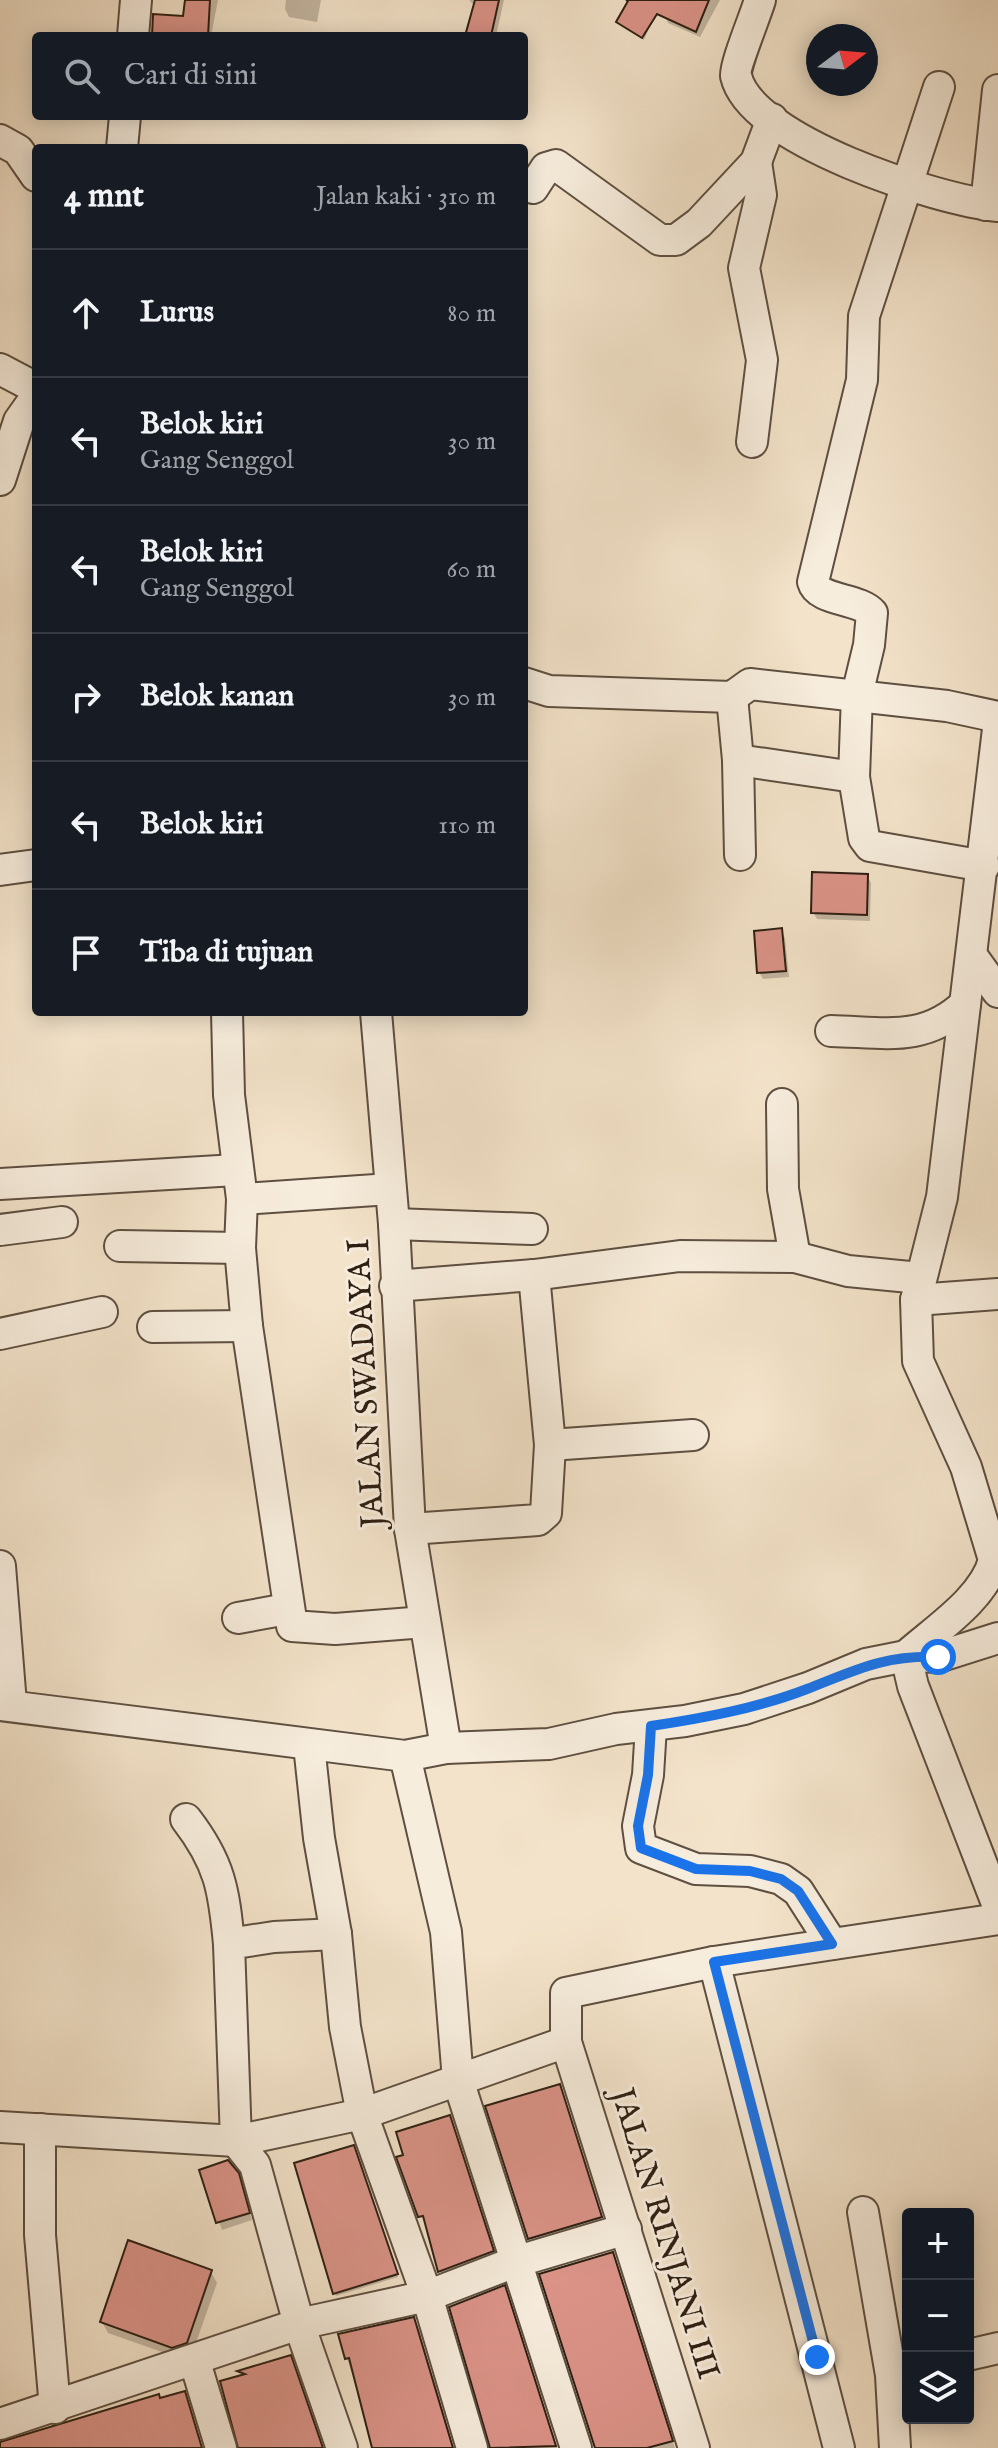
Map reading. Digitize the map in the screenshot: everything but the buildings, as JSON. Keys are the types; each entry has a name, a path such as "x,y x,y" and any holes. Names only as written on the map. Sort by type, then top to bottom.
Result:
{"street":[{"path":"133,32 136,0"},
{"path":"760,0 735,71 740,89 772,119 828,154 906,186 992,205 998,90"},
{"path":"939,87 864,316 862,380 813,582 819,591 862,605 872,613 869,645 857,695 854,777 862,832 870,846 984,866"},
{"path":"533,188 546,168 556,165 660,240 676,240 699,223 756,162 772,119"},
{"path":"122,144 125,120"},
{"path":"0,140 18,150 32,170"},
{"path":"752,442 762,360 744,268 761,195 756,162"},
{"path":"0,369 32,386"},
{"path":"0,480 19,421 32,403"},
{"path":"528,684 549,691 732,697 750,684 857,695 998,717"},
{"path":"732,697 738,760 740,855"},
{"path":"906,1656 977,1591 990,1576 994,1560 966,1467 918,1361 918,1289 942,1197 998,729"},
{"path":"738,760 854,777"},
{"path":"0,870 32,866"},
{"path":"972,956 998,992"},
{"path":"831,1031 917,1032 945,1022 965,1004"},
{"path":"227,1016 236,1170 242,1199 240,1248 247,1326 287,1609 292,1626 308,1629 425,1622"},
{"name":"JALAN SWADAYA I","path":"376,1016 394,1224 410,1529 446,1748"},
{"path":"782,1104 783,1189 795,1257"},
{"path":"0,1184 236,1170"},
{"path":"242,1199 390,1189"},
{"path":"0,1230 62,1222"},
{"path":"394,1224 532,1229"},
{"path":"120,1246 240,1248"},
{"path":"395,1286 534,1275 680,1256 795,1257 918,1289 998,1294"},
{"path":"410,1529 538,1520 546,1513 550,1445 534,1275"},
{"path":"0,1334 102,1312"},
{"path":"153,1327 247,1326"},
{"path":"550,1445 693,1435"},
{"path":"0,1566 6,1704 405,1756 446,1748 549,1744 744,1709 808,1688 866,1664 906,1656 938,1657 998,1638"},
{"path":"238,1618 287,1609"},
{"path":"906,1656 913,1686 998,1906"},
{"path":"651,1726 648,1775 638,1826 641,1848 696,1869 750,1871 781,1879 798,1891 832,1944"},
{"path":"309,1745 319,1838 336,1934 345,2027 362,2114 427,2296 472,2448"},
{"path":"405,1756 446,1932 458,2080 576,2448"},
{"path":"186,1819 209,1849 223,1883 229,1944 236,2141 255,2165 299,2324 342,2448"},
{"path":"839,2448 714,1962 998,1919"},
{"path":"229,1944 274,1937 336,1934"},
{"name":"JALAN RINJANI III","path":"694,2448 566,2042 566,1993 714,1962"},
{"path":"0,2127 236,2141 362,2114 566,2042"},
{"path":"40,2129 40,2235 55,2408"},
{"path":"863,2212 900,2373 895,2448"},
{"path":"0,2424 195,2362 299,2324 427,2296 515,2262 626,2229"},
{"path":"974,2354 998,2348"},
{"path":"195,2362 221,2448"}],"route":[{"path":"817,2357 714,1962 832,1944 798,1891 781,1879 750,1871 696,1869 641,1848 638,1826 648,1775 651,1726 744,1709 808,1688 866,1664 906,1656 938,1657"}]}
